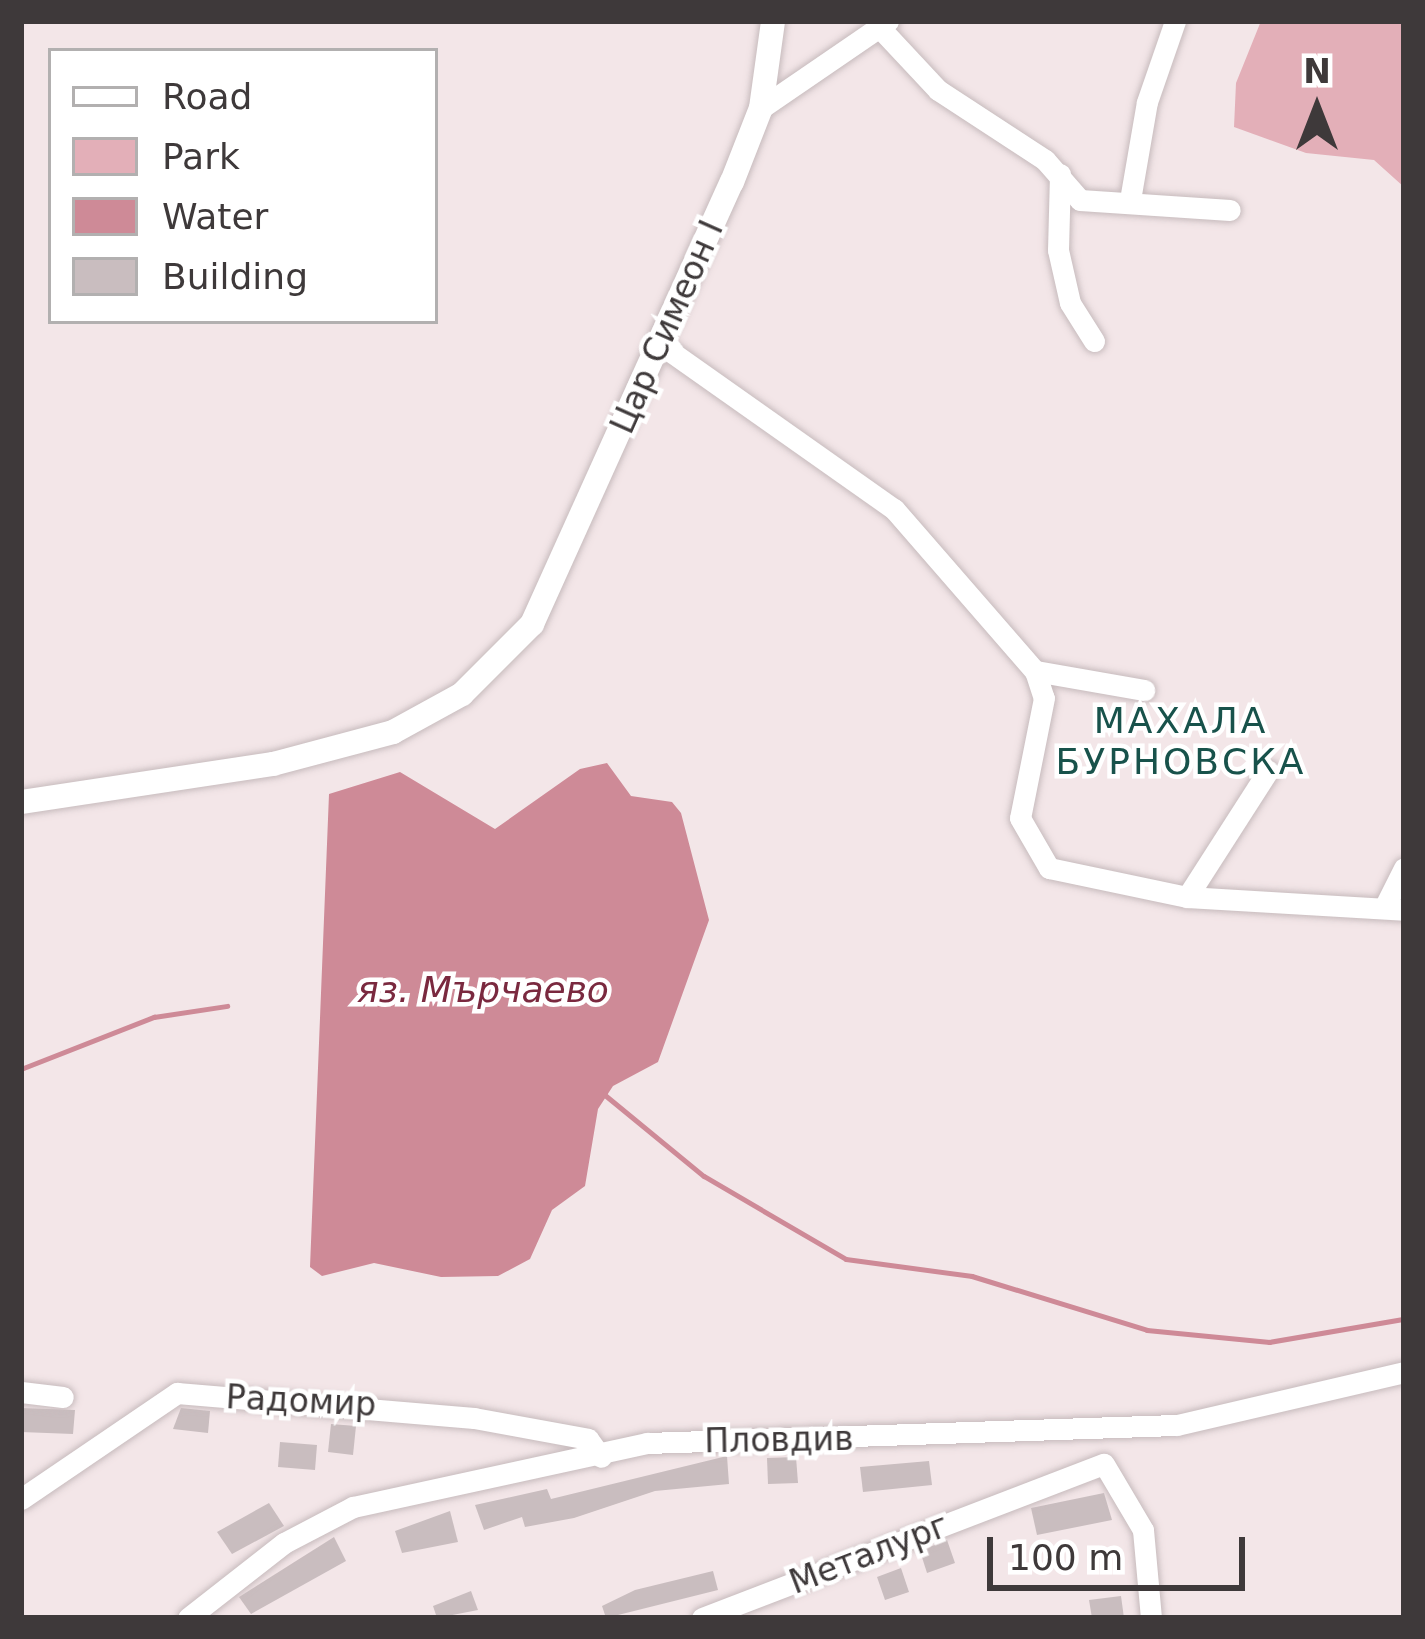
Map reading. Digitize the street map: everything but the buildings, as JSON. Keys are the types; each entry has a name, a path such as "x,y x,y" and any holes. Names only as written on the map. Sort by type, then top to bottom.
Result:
{"street":[{"name":"Цар Симеон I","path":"21,802 273,764 393,732 462,694 532,624 761,108 772,21"},
{"path":"1130,200 1147,102 1175,21"},
{"path":"761,108 884,24 938,89 1060,173 1080,200 1230,210"},
{"path":"1060,173 1058,250 1070,302 1094,340"},
{"path":"657,342 894,509 1035,670 1044,698 1023,785 1027,844 1049,868 1186,897 1395,907 1404,868"},
{"path":"1035,670 1144,690"},
{"path":"1186,897 1268,770"},
{"name":"Пловдив","path":"188,1618 284,1544 353,1507 601,1457 647,1443 1178,1425 1404,1372"},
{"path":"21,1392 63,1397"},
{"name":"Радомир","path":"21,1498 177,1393 474,1418 588,1439 601,1457"},
{"name":"Металург","path":"702,1618 1104,1465 1143,1530 1151,1618"}],"green space":[{"path":"1261,21 1404,21 1404,187 1374,160 1306,153 1234,127 1236,83"}],"water":[{"name":"яз. Мърчаево","path":"607,763 631,796 672,802 681,813 709,920 658,1062 613,1086 598,1109 585,1186 552,1210 530,1259 498,1276 441,1277 374,1263 322,1276 310,1267 329,794 400,772 495,829 580,769"}],"waterway":[{"path":"21,1069 154,1017 227,1006"},
{"path":"604,1094 704,1176 846,1259 972,1276 1147,1330 1269,1342 1404,1319"}],"district":[{"name":"МАХАЛА БУРНОВСКА","path":"1181,740"}]}
